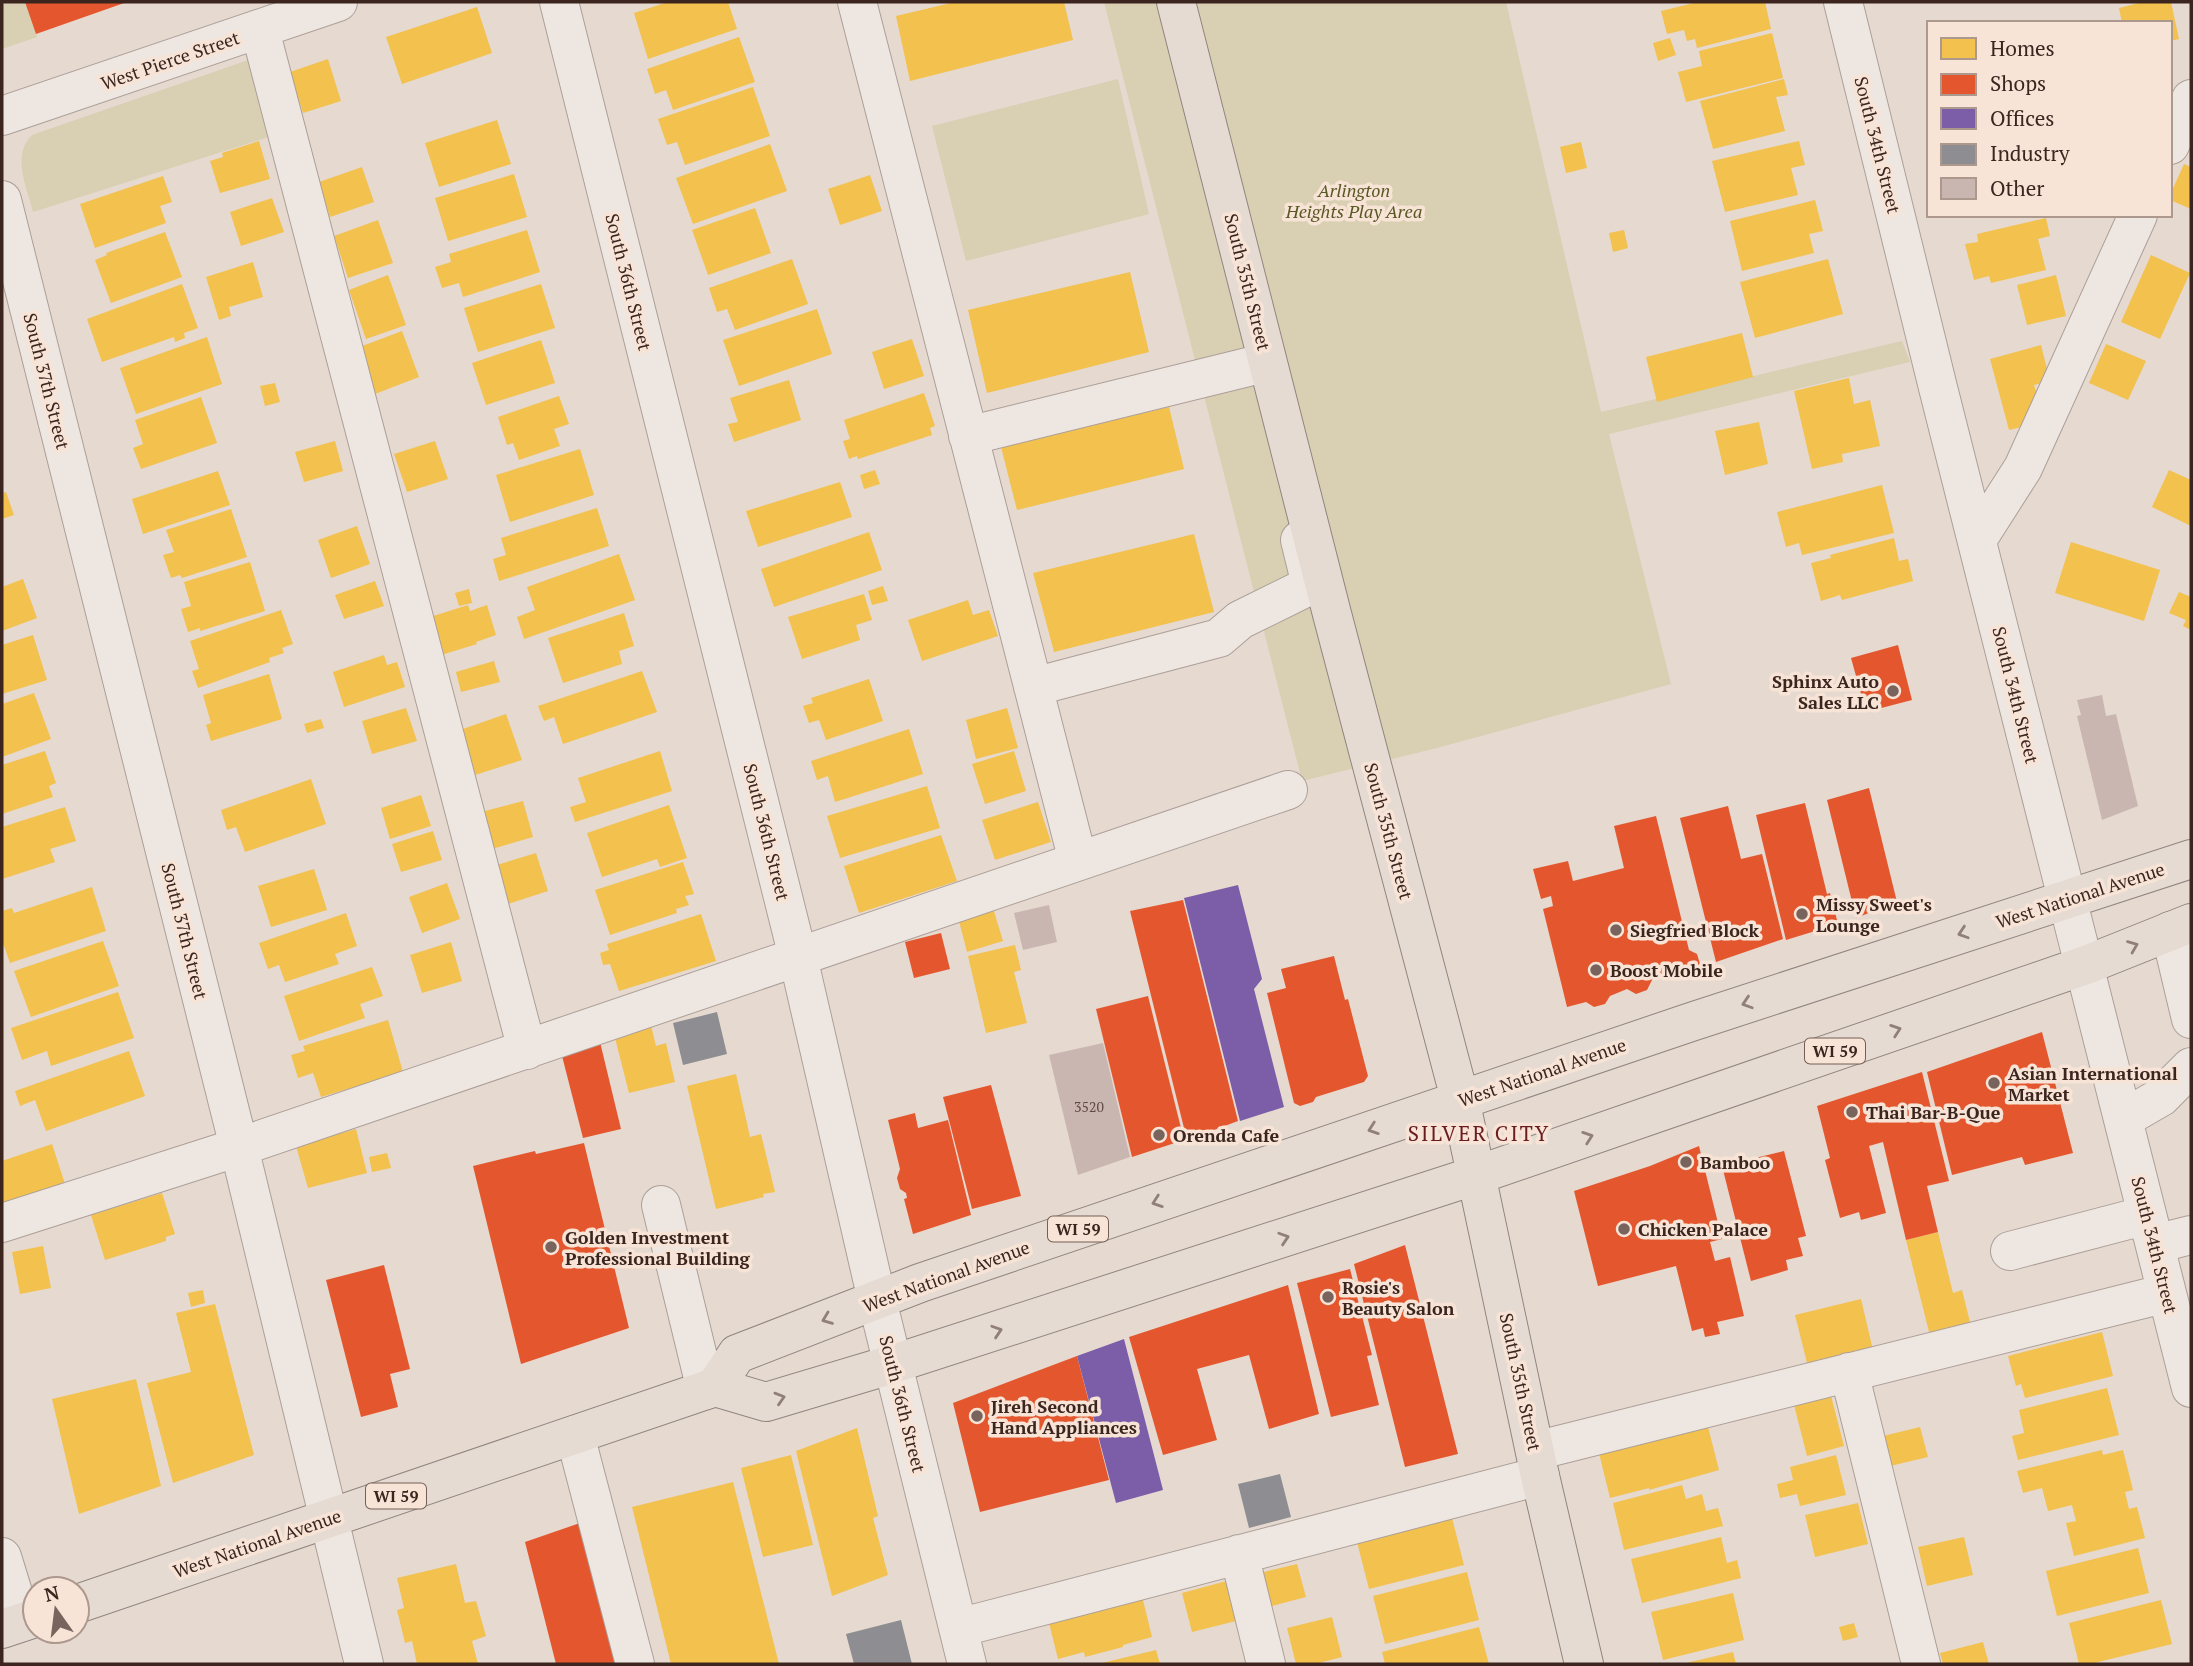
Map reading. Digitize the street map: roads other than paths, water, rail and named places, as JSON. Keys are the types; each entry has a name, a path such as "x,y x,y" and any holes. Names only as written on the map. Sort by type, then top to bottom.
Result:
{"main road":[{"name":"South 35th Street","path":"1177,2 1332,614 1460,1099 1584,1664"},
{"name":"West National Avenue","path":"91,1599 710,1389 737,1354 933,1279 1460,1099 2191,859"},
{"name":"WI 59","path":"710,1389 766,1402 893,1364 1477,1175 2086,965 2181,927"}],"street":[{"name":"West Pierce Street","path":"2,116 338,2"},
{"name":"South 36th Street","path":"559,2 798,957 877,1300 962,1646"},
{"path":"1033,688 1219,638 1240,620 1311,585 1164,2"},
{"name":"South 34th Street","path":"1843,2 1925,339 2086,965 2191,1388"},
{"path":"862,3 968,436 1078,861"},
{"path":"260,30 527,1050"},
{"path":"2172,141 2191,99"},
{"name":"South 37th Street","path":"2,200 239,1147 364,1664"},
{"path":"1977,540 2023,468 2137,217"},
{"path":"968,436 1256,365"},
{"path":"2,1223 239,1147 1288,790"},
{"path":"2181,927 2191,1019"},
{"path":"2123,1119 2161,1097 2191,1067"},
{"path":"661,1205 710,1389"},
{"path":"2010,1251 2151,1230 2191,1235"},
{"path":"962,1646 1239,1554 1538,1463 1849,1373 2167,1293"},
{"path":"1849,1373 1921,1664"},
{"path":"575,1435 635,1664"},
{"path":"1239,1554 1266,1664"},
{"path":"2,1557 20,1623"}],"place":[{"name":"Sphinx Auto Sales LLC","path":"1893,691"},
{"name":"Missy Sweet's Lounge","path":"1802,914"},
{"name":"Siegfried Block","path":"1616,930"},
{"name":"Boost Mobile","path":"1596,970"},
{"name":"Asian International Market","path":"1994,1083"},
{"name":"Thai Bar-B-Que","path":"1852,1112"},
{"name":"Orenda Cafe","path":"1159,1135"},
{"name":"Bamboo","path":"1686,1162"},
{"name":"Chicken Palace","path":"1624,1229"},
{"name":"Golden Investment Professional Building","path":"551,1247"},
{"name":"Rosie's Beauty Salon","path":"1328,1297"},
{"name":"Jireh Second Hand Appliances","path":"977,1416"}],"district":[{"name":"SILVER CITY","path":"1479,1133"}],"park label":[{"name":"Arlington Heights Play Area","path":"1354,200"}]}
